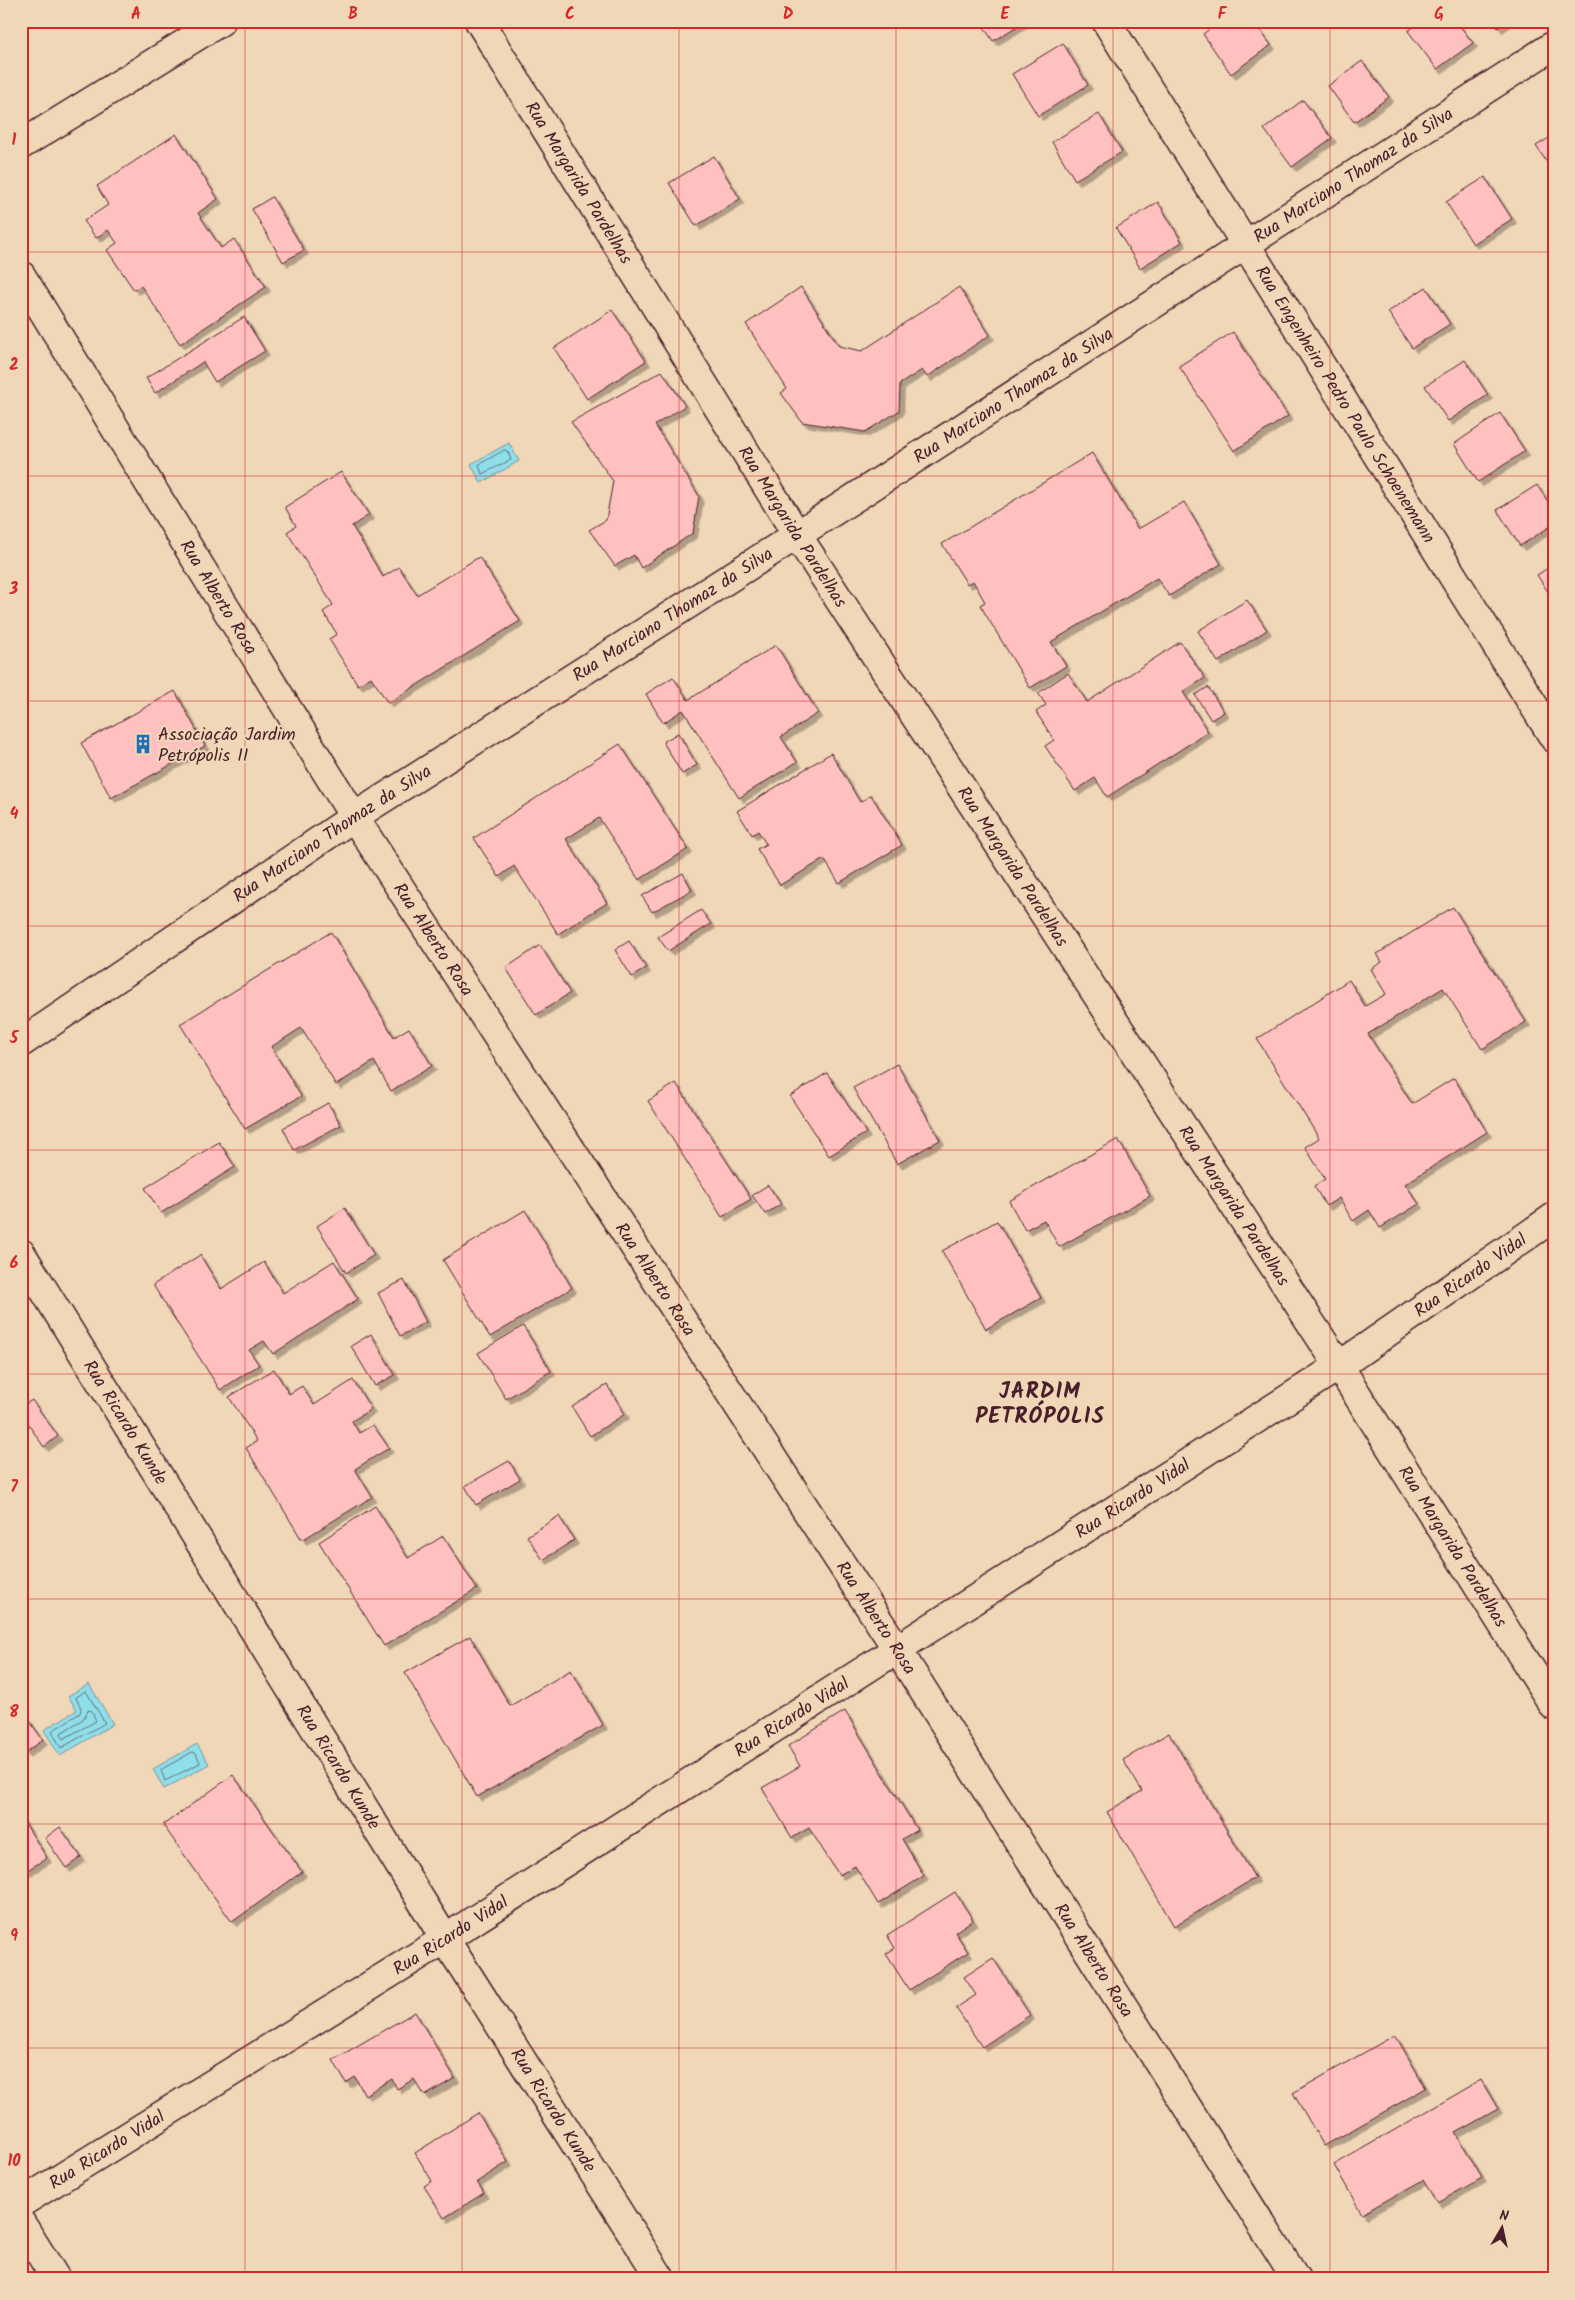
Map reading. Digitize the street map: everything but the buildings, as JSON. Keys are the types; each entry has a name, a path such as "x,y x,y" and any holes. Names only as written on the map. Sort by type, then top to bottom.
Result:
{"street":[{"path":"21,145 221,21"},
{"name":"Rua Margarida Pardelhas","path":"480,21 797,536 1339,1366 1554,1706"},
{"name":"Rua Engenheiro Pedro Paulo Schoenemann","path":"1106,21 1554,738"},
{"name":"Rua Marciano Thomaz da Silva","path":"21,1043 354,817 797,536 1554,44"},
{"name":"Rua Alberto Rosa","path":"21,275 354,817 896,1649 1296,2279"},
{"name":"Rua Ricardo Vidal","path":"21,2202 444,1938 1339,1366 1554,1217"},
{"name":"Rua Ricardo Kunde","path":"21,1252 444,1938 661,2279"},
{"path":"21,2223 56,2279"}],"water":[{"path":"509,443 519,461 481,483 471,464"},
{"path":"89,1684 113,1724 60,1756 44,1730 77,1710 68,1696"},
{"path":"197,1744 209,1764 164,1789 153,1769"}],"place":[{"name":"Associação Jardim Petrópolis II","path":"143,744"}],"district":[{"name":"JARDIM PETRÓPOLIS","path":"1040,1402"}]}
